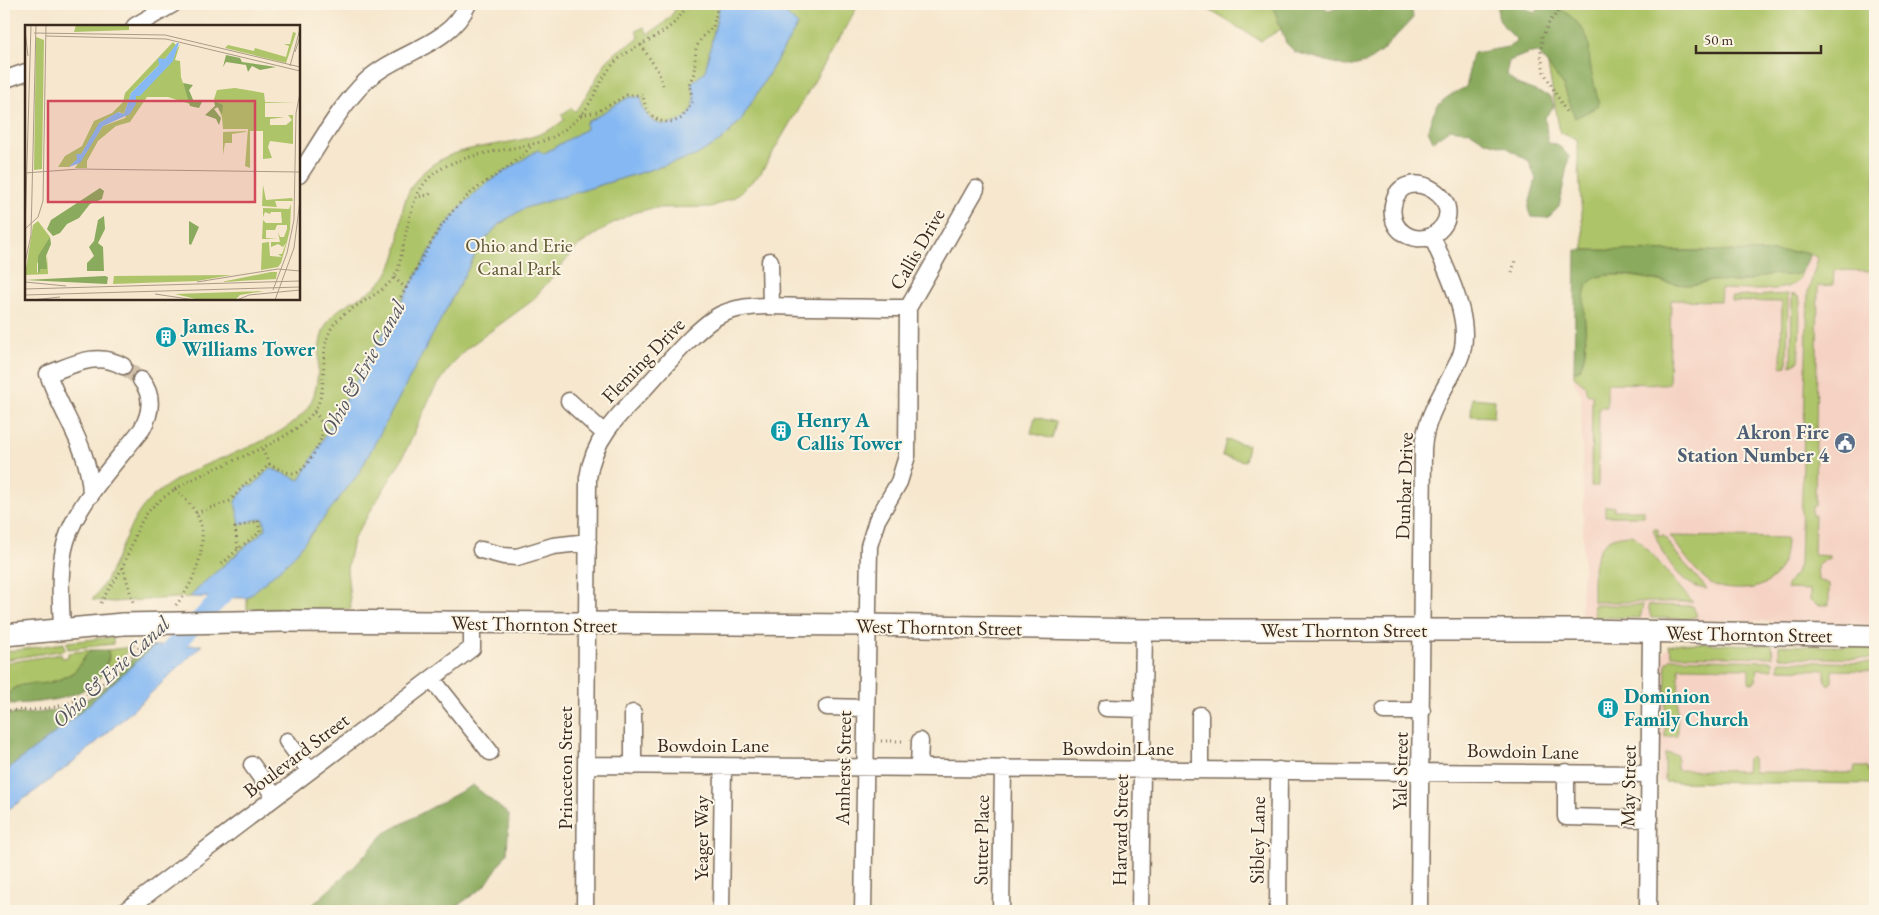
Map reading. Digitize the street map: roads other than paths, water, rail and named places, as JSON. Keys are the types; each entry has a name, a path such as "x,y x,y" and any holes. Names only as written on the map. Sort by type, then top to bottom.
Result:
{"main road":[{"name":"West Thornton Street","path":"4,635 123,624 282,621 866,625 1144,630 1651,632 1875,636"}],"street":[{"path":"137,25 173,4"},
{"path":"300,174 339,116 365,82 391,62 447,33 462,16 468,4"},
{"path":"9,78 25,72"},
{"name":"Callis Drive","path":"866,625 868,546 877,520 899,482 906,456 908,308 976,188"},
{"name":"Dunbar Drive","path":"1423,631 1424,436 1432,410 1460,359 1465,333 1460,307 1432,236"},
{"path":"770,261 770,306"},
{"name":"Fleming Drive","path":"588,624 590,467 604,433 626,407 711,321 734,310 770,306 908,308"},
{"path":"91,495 86,457 64,415 48,374 95,358 110,360 123,366"},
{"path":"62,629 61,581 66,540 91,495 142,429 148,417 149,394 141,380"},
{"path":"569,401 604,433"},
{"path":"481,550 517,557 554,546 588,542"},
{"name":"Boulevard Street","path":"125,911 472,648 472,623"},
{"name":"Princeton Street","path":"585,911 588,624"},
{"name":"Amherst Street","path":"863,911 866,625"},
{"name":"Harvard Street","path":"1140,911 1144,630"},
{"name":"Yale Street","path":"1419,911 1423,631"},
{"name":"May Street","path":"1648,911 1651,632"},
{"path":"432,679 490,752"},
{"path":"827,707 865,708"},
{"path":"1106,708 1142,709"},
{"path":"1384,711 1422,711"},
{"path":"633,713 633,766"},
{"path":"1200,715 1200,769"},
{"path":"287,741 310,771"},
{"path":"919,768 920,741"},
{"path":"252,765 276,797"},
{"name":"Bowdoin Lane","path":"586,765 1421,770 1650,774"},
{"name":"Yeager Way","path":"722,911 723,766"},
{"name":"Sutter Place","path":"1001,911 1003,768"},
{"name":"Sibley Lane","path":"1278,911 1279,770"},
{"path":"1566,772 1566,817 1650,819"}],"water":[{"path":"720,4 775,4 798,25 741,120 722,140 695,156 525,208 500,223 481,244 359,473 292,558 247,598 190,597 201,585 266,529 263,518 240,524 235,502 248,485 253,486 270,468 300,480 437,239 459,209 482,188 507,170 538,150 543,154 586,129 586,123 629,97 641,97 645,112 653,121 663,124 675,123 685,118 692,109 695,97 691,83 705,72"},
{"path":"202,645 83,754 4,812 4,772 68,723 154,646"}],"waterway":[{"name":"Ohio & Erie Canal","path":"157,663 237,581"}],"tunnel":[{"path":"123,366 141,380"}],"place":[{"name":"James R. Williams Tower","path":"166,337"},
{"name":"Henry A Callis Tower","path":"781,431"},
{"name":"Akron Fire Station Number 4","path":"1845,443"},
{"name":"Dominion Family Church","path":"1608,708"}],"park label":[{"name":"Ohio and Erie Canal Park","path":"519,256"}]}
